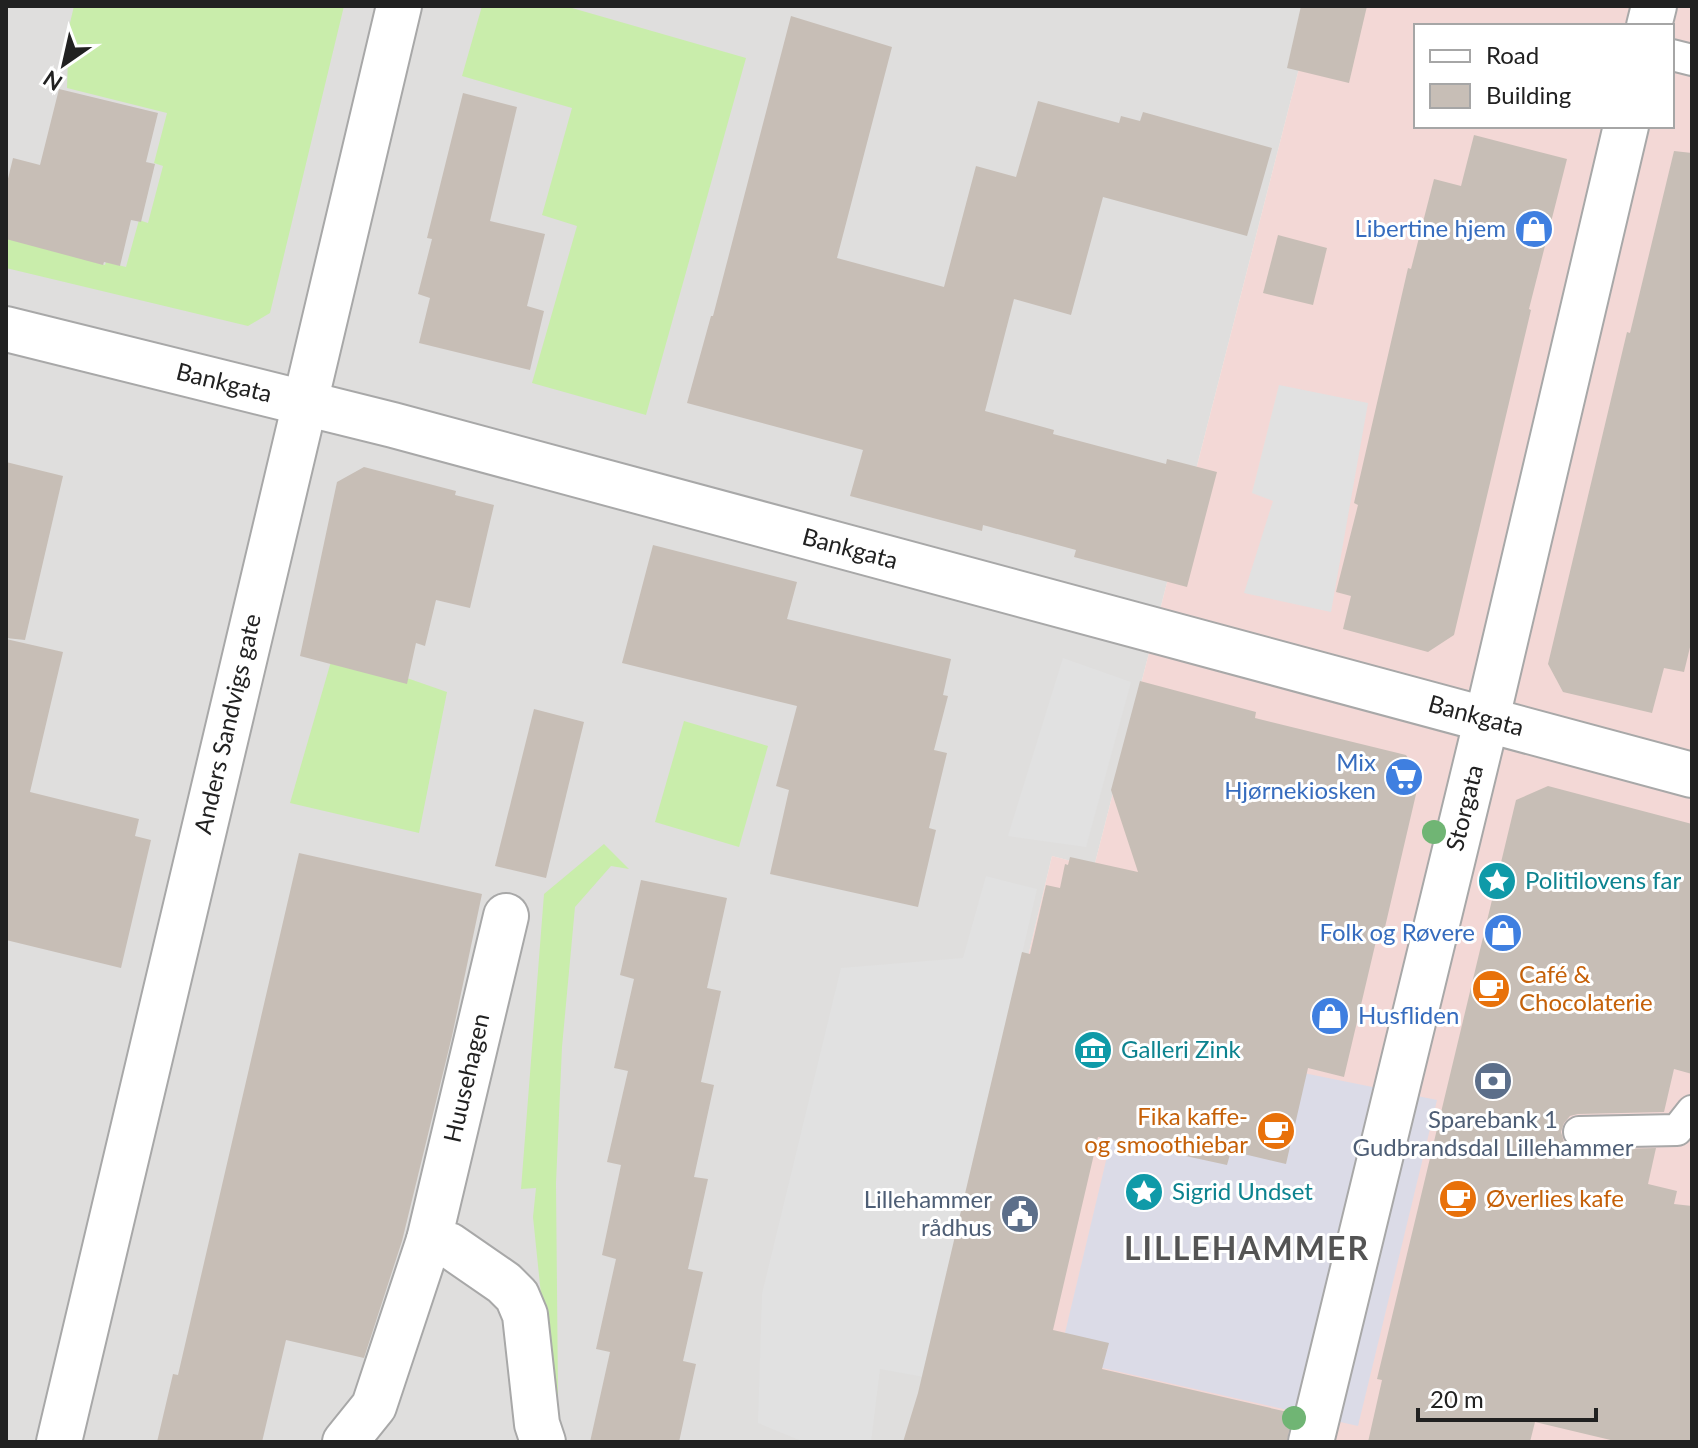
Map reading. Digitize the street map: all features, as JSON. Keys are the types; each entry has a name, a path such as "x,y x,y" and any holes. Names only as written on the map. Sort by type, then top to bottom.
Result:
{"street":[{"name":"Anders Sandvigs gate","path":"59,1442 399,6"},
{"name":"Storgata","path":"1311,1442 1487,718 1626,128"},
{"name":"Bankgata","path":"6,329 304,403 1692,775"},
{"name":"Huusehagen","path":"345,1442 374,1406 429,1240 506,916"},
{"path":"429,1240 449,1245 504,1283 517,1296 525,1315 537,1424 543,1442"}],"lane":[{"path":"1579,1132 1677,1130 1692,1111"}],"shaded area":[{"path":"6,6 1315,6 1094,867 1052,856 912,1442 6,1442"},
{"path":"1315,6 1692,6 1692,1251 1648,1442 912,1442 1052,856 1094,867"},
{"path":"1279,385 1368,403 1331,612 1244,593 1273,501 1252,493"},
{"path":"1063,658 1131,682 1086,847 1008,836"},
{"path":"986,876 1037,889 924,1377 880,1369 871,1442 804,1442 758,1423 762,1294 841,968 963,958"},
{"path":"1135,1039 1437,1100 1358,1426 1059,1358"}],"green space":[{"path":"74,6 344,6 270,313 248,326 6,268 6,236 105,265 106,262 126,267 139,220 148,223 163,166 154,163 167,113 67,88 69,27"},
{"path":"482,6 565,6 746,58 646,415 532,383 577,226 542,215 572,108 462,76"},
{"path":"332,658 447,692 419,833 290,803"},
{"path":"684,721 768,746 739,847 655,822"},
{"path":"604,844 629,869 611,866 575,907 562,1047 556,1183 558,1395 552,1401 533,1217 536,1188 521,1189 544,894"}],"building":[{"path":"1301,6 1367,6 1349,83 1287,68"},
{"path":"791,16 892,47 837,258 944,287 976,166 1016,177 1038,101 1119,123 1121,116 1140,121 1143,112 1272,148 1247,236 1103,197 1071,315 1014,299 985,411 1054,430 1053,434 1166,464 1167,459 1217,472 1187,587 1074,557 1076,550 983,525 982,531 850,496 863,450 687,403 713,316"},
{"path":"59,89 158,113 146,162 155,164 141,222 131,220 120,266 104,262 103,265 6,239 6,187 13,158 40,165"},
{"path":"463,93 517,107 490,221 545,234 527,306 544,311 530,370 419,343 430,298 418,294 432,239 427,238"},
{"path":"1474,135 1567,159 1454,635 1428,652 1343,629 1351,596 1336,592 1358,505 1354,503 1408,268 1411,269 1434,179 1461,186"},
{"path":"1674,151 1692,153 1692,639 1684,672 1664,668 1652,713 1563,692 1548,664 1627,332 1630,333"},
{"path":"1278,235 1327,248 1313,305 1263,293"},
{"path":"6,462 63,476 25,640 6,638"},
{"path":"364,467 456,491 455,495 494,505 470,608 436,600 425,646 416,643 407,684 300,656 337,482"},
{"path":"653,545 797,582 787,619 951,659 943,695 948,696 934,750 947,753 929,828 936,830 918,907 770,874 789,790 776,786 797,706 622,663"},
{"path":"6,639 63,652 30,792 139,819 135,836 151,840 121,968 6,940"},
{"path":"1140,681 1256,712 1255,718 1406,755 1420,777 1382,940 1377,937 1344,1077 1308,1068 1286,1164 1231,1151 1227,1165 1098,1137 1053,1330 1109,1343 1102,1369 1292,1413 1287,1442 903,1442 918,1393 1022,952 1030,954 1046,885 1060,888 1065,864 1068,865 1070,857 1138,872 1111,790"},
{"path":"534,709 584,722 546,878 495,866"},
{"path":"1548,786 1692,824 1692,1074 1674,1069 1664,1112 1578,1114 1570,1116 1561,1132 1564,1142 1579,1150 1656,1148 1648,1184 1677,1191 1674,1204 1692,1206 1692,1442 1619,1442 1535,1422 1530,1442 1368,1442 1382,1380 1377,1379 1516,800"},
{"path":"299,853 482,894 452,1036 402,1241 364,1358 286,1340 262,1442 157,1442 173,1374 178,1375"},
{"path":"641,880 727,898 707,988 721,991 701,1082 714,1085 694,1177 708,1179 688,1269 703,1272 683,1361 696,1364 679,1442 590,1442 610,1352 596,1349 616,1259 602,1255 621,1165 607,1162 628,1071 614,1068 634,979 620,975"}],"place":[{"name":"Libertine hjem","path":"1534,229"},
{"name":"Mix Hjørnekiosken","path":"1404,777"},
{"name":"Politilovens far","path":"1497,881"},
{"name":"Folk og Røvere","path":"1503,933"},
{"name":"Café & Chocolaterie","path":"1491,989"},
{"name":"Husfliden","path":"1330,1016"},
{"name":"Galleri Zink","path":"1093,1050"},
{"name":"Sparebank 1 Gudbrandsdal Lillehammer","path":"1493,1081"},
{"name":"Fika kaffe- og smoothiebar","path":"1276,1131"},
{"name":"Sigrid Undset","path":"1144,1192"},
{"name":"Øverlies kafe","path":"1458,1199"},
{"name":"Lillehammer rådhus","path":"1020,1214"}],"district":[{"name":"LILLEHAMMER","path":"1247,1249"}]}
